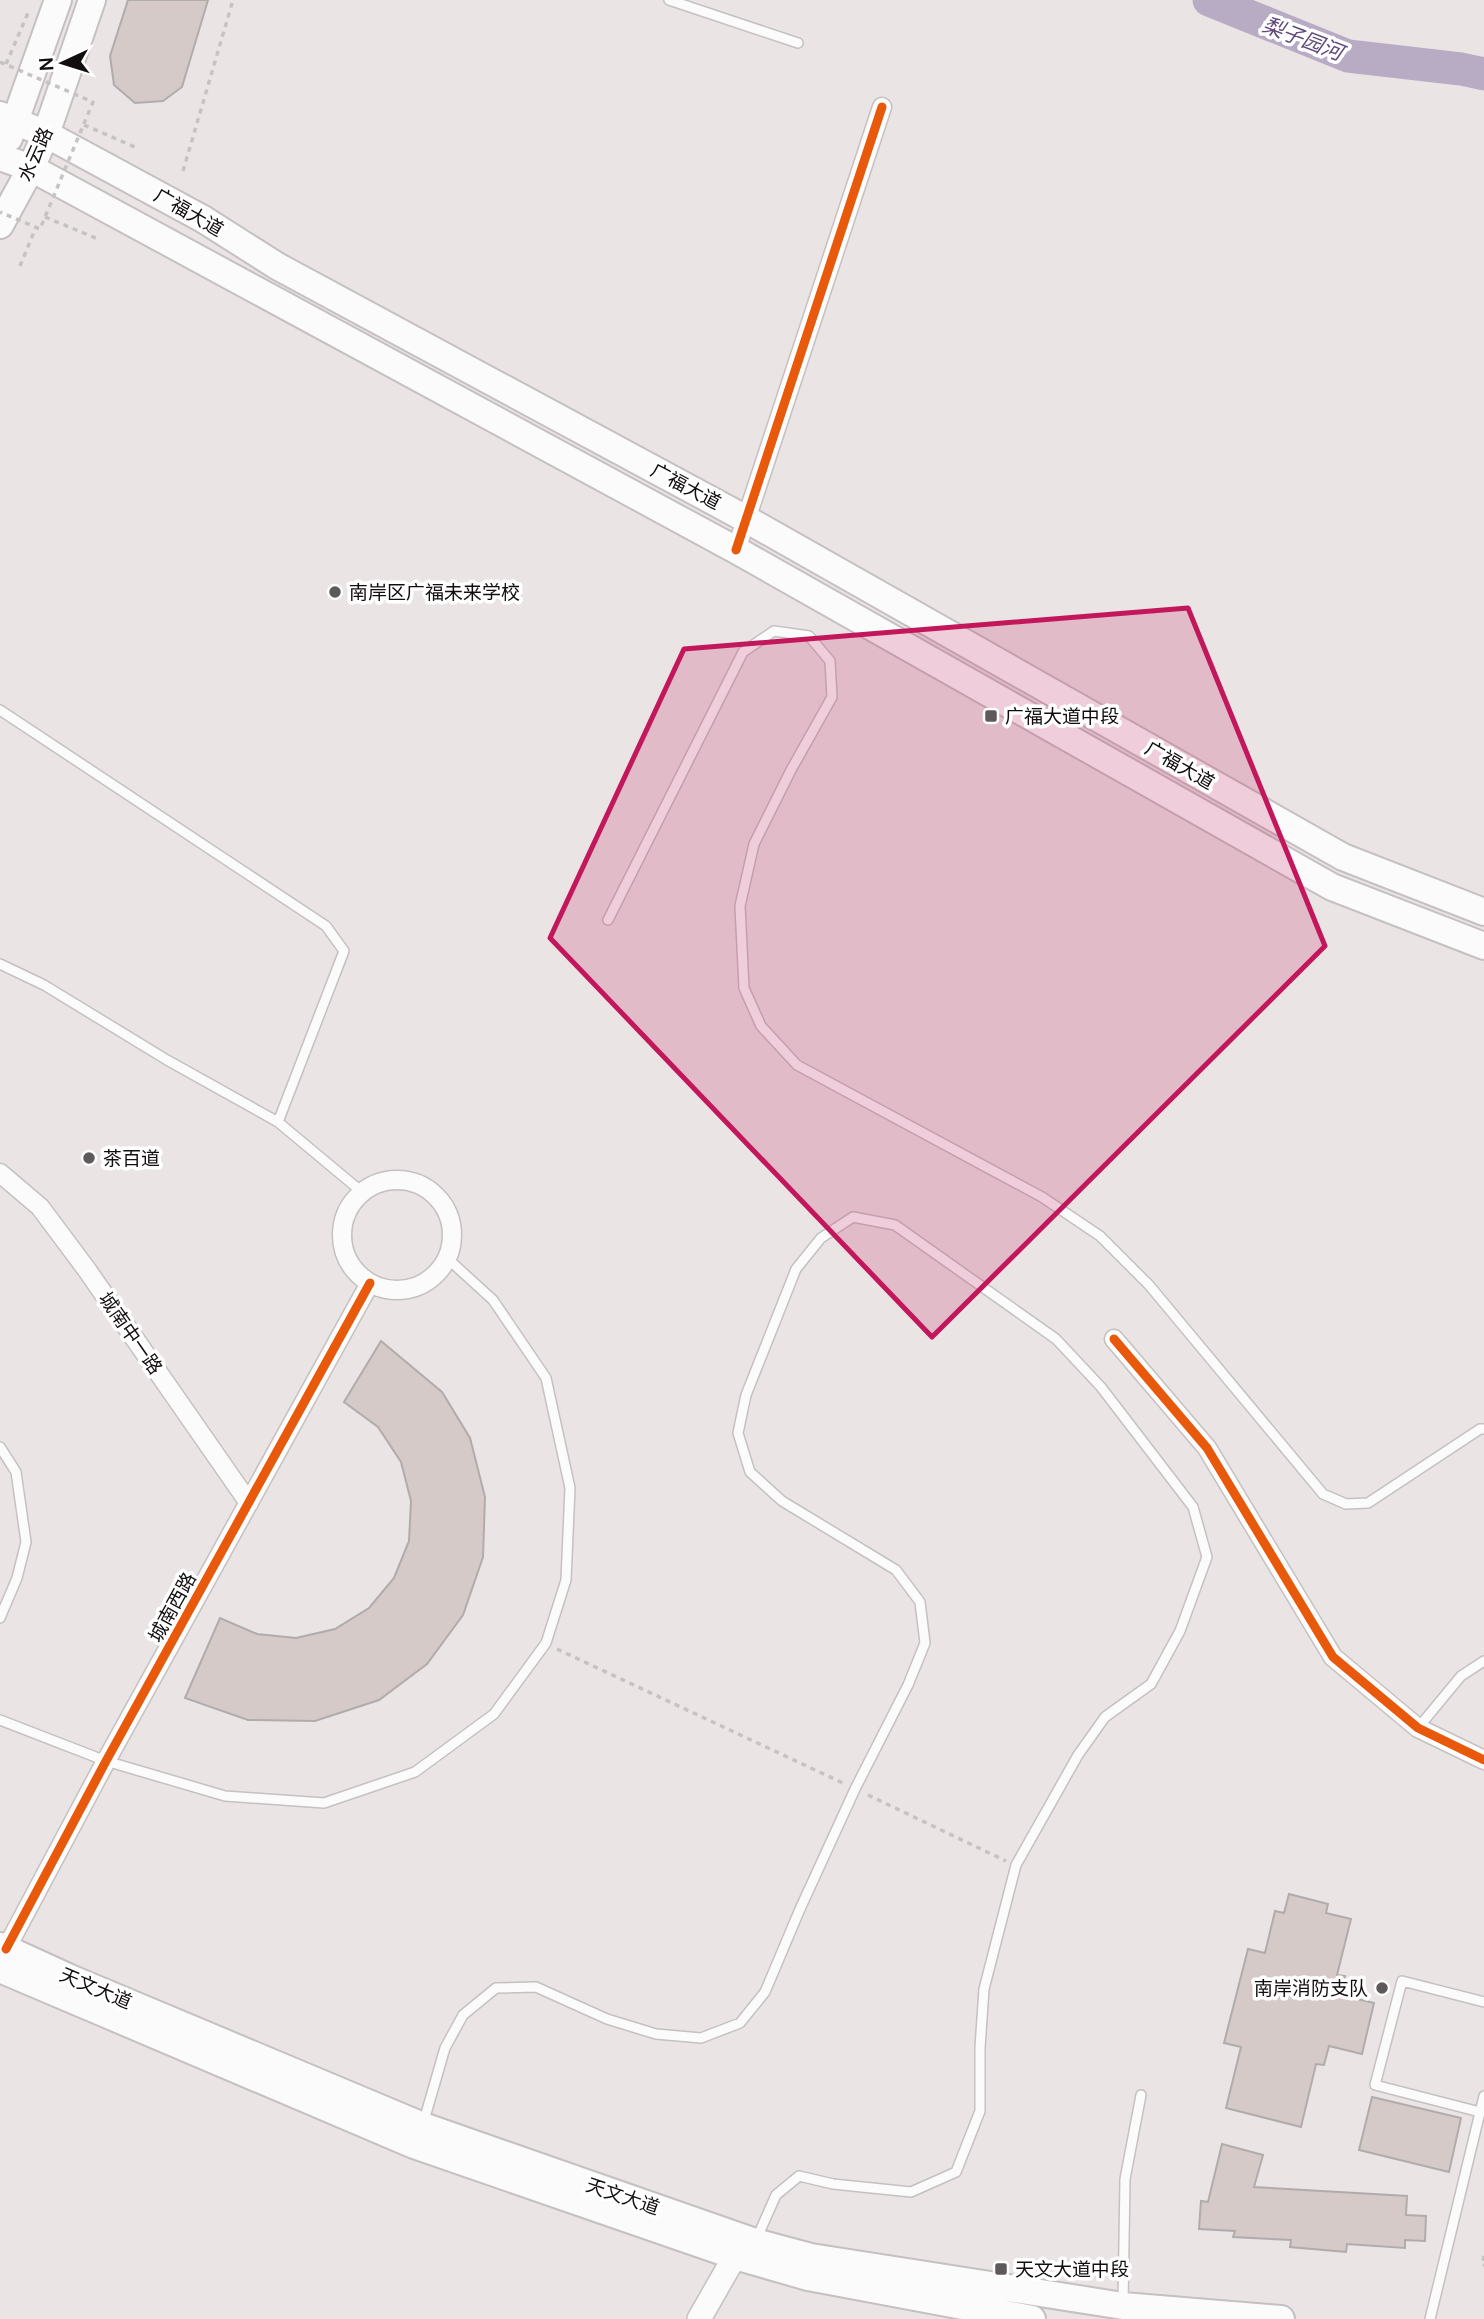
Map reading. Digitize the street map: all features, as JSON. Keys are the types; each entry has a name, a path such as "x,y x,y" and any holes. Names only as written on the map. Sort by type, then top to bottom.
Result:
{"main road":[{"name":"水云路","path":"0,157 8,119 58,0"},
{"name":"水云路","path":"0,225 46,134 92,0"},
{"name":"广福大道","path":"8,119 46,134 204,219 277,266 746,519 1343,857 1484,912"},
{"name":"广福大道","path":"0,157 31,168 736,550 1332,887 1484,946"},
{"name":"天文大道","path":"2,1955 70,1978 423,2126 745,2249 808,2277 1032,2319"},
{"name":"天文大道","path":"2,1955 414,2145 745,2249 1123,2306 1281,2319"}],"street":[{"path":"736,550 882,107"},
{"name":"城南中一路","path":"0,1173 40,1207 95,1281 249,1503"},
{"path":"395,1180 414,1182 430,1191 443,1204 450,1221 452,1240 447,1258 437,1273 422,1284 404,1290 386,1289 370,1283 356,1272 346,1257 342,1240 343,1222 351,1205 362,1192 378,1183 395,1180"},
{"name":"城南西路","path":"2,1955 370,1283"},
{"path":"1114,1339 1207,1448 1333,1657 1418,1728 1484,1760"},
{"path":"699,2319 745,2249"}],"lane":[{"path":"668,0 798,43"},
{"path":"608,920 743,652 774,631 809,636 830,661 832,697 754,844 740,906 744,988 761,1026 797,1065 1042,1197 1100,1236 1149,1285 1323,1494 1346,1504 1368,1503 1480,1429 1484,1429"},
{"path":"0,710 326,926 344,951 278,1122"},
{"path":"0,964 44,985 167,1060 278,1122 362,1192"},
{"path":"423,2126 445,2048 463,2015 496,1988 536,1987 607,2019 656,2035 701,2038 740,2023 765,1992 855,1789 908,1685 925,1643 920,1602 896,1570 782,1502 750,1472 738,1433 746,1395 796,1269 821,1238 853,1217 895,1224 1056,1339 1101,1387 1193,1507 1207,1557 1180,1631 1151,1684 1105,1717 1078,1755 1016,1865 984,1989 980,2111 956,2172 911,2192 834,2184 799,2176 776,2194 745,2249"},
{"path":"0,1720 106,1761 225,1796 324,1803 415,1772 494,1714 546,1643 566,1580 570,1488 546,1378 493,1300 447,1258"},
{"path":"0,1447 16,1472 26,1542 17,1578 0,1618"},
{"path":"1418,1728 1461,1676 1484,1661"},
{"path":"1480,2112 1375,2085 1402,1981 1484,2002"},
{"path":"1123,2306 1125,2179 1141,2095"},
{"path":"1430,2319 1484,2096"}],"path":[{"path":"183,171 233,0"},
{"path":"6,64 28,13"},
{"path":"0,62 93,102 40,229 0,212"},
{"path":"84,125 135,147"},
{"path":"45,217 98,239"},
{"path":"20,266 36,227"},
{"path":"546,1643 1016,1865"},
{"path":"1484,2256 1484,2266"}],"highlighted area":[{"path":"1188,608 1325,946 932,1337 550,938 684,649"}],"building":[{"path":"128,0 208,0 182,87 163,101 135,103 114,85 110,56"},
{"path":"381,1341 442,1392 470,1438 485,1497 483,1557 463,1615 427,1664 379,1700 315,1721 248,1720 185,1698 220,1618 257,1634 296,1638 335,1629 369,1608 394,1578 409,1541 411,1501 401,1462 378,1427 344,1402"},
{"path":"1289,1894 1328,1904 1326,1913 1351,1919 1337,1975 1345,1976 1341,1995 1374,2003 1362,2054 1329,2046 1324,2065 1316,2064 1301,2127 1226,2108 1241,2047 1224,2043 1248,1949 1265,1953 1275,1911 1284,1913"},
{"path":"1372,2097 1461,2118 1449,2172 1359,2150"},
{"path":"1222,2144 1263,2155 1254,2187 1407,2196 1406,2215 1426,2216 1425,2241 1405,2240 1405,2248 1347,2244 1346,2252 1290,2247 1291,2240 1233,2237 1235,2231 1199,2229 1201,2201 1208,2202"}],"waterway":[{"name":"梨子园河","path":"1209,0 1348,56 1484,74"}],"cycle path":[{"path":"736,550 882,107"},
{"path":"6,1949 106,1761 370,1283"},
{"path":"1114,1339 1207,1448 1333,1657 1418,1728 1484,1760"}],"place":[{"name":"南岸区广福未来学校","path":"335,592"},
{"name":"广福大道中段","path":"991,716"},
{"name":"茶百道","path":"89,1158"},
{"name":"南岸消防支队","path":"1382,1988"},
{"name":"天文大道中段","path":"1001,2269"}]}
